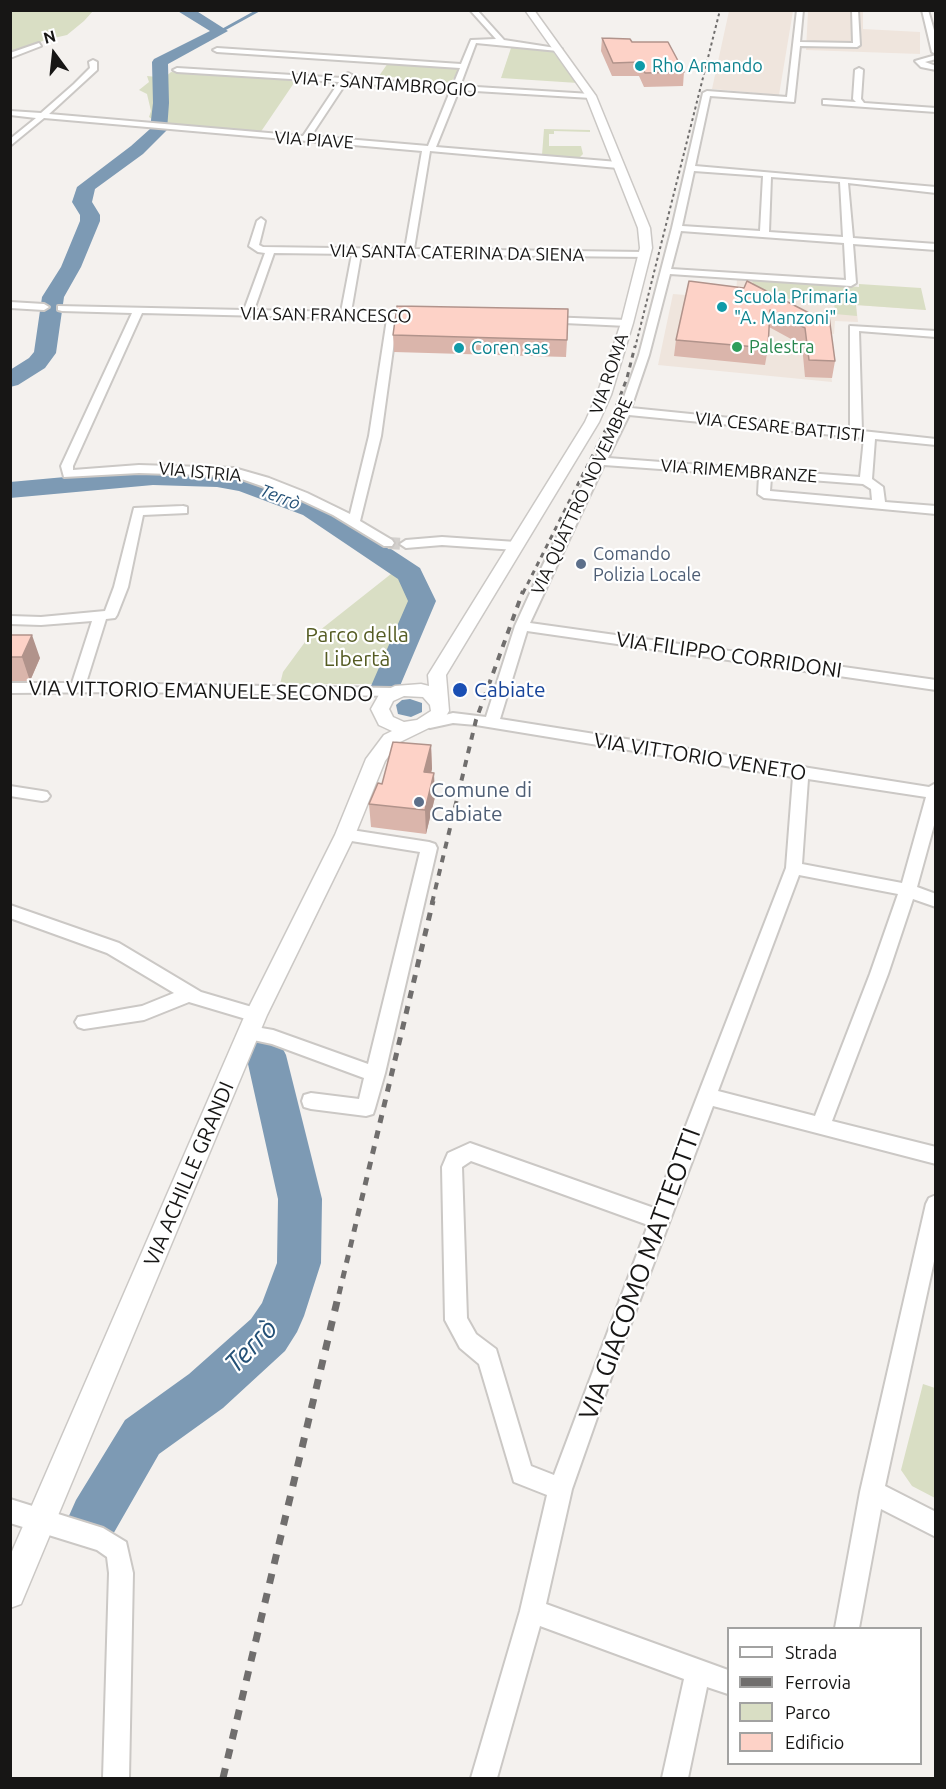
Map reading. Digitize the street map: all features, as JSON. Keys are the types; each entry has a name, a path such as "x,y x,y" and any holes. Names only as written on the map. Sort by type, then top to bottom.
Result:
{"street":[{"path":"473,10 502,42"},
{"name":"VIA ROMA","path":"437,675 592,422 604,395 645,255 644,228 591,96 529,10"},
{"path":"800,10 798,44 848,47 857,45 855,10"},
{"path":"926,10 935,53 919,61 933,69"},
{"path":"409,253 428,149 455,89 473,41 558,49"},
{"name":"VIA QUATTRO NOVEMBRE","path":"492,722 522,626 547,569 625,411 644,356 707,93 791,100 798,44"},
{"path":"10,56 39,45"},
{"path":"217,50 464,66"},
{"path":"305,139 358,60"},
{"path":"10,144 89,74 95,67 93,62"},
{"name":"VIA F. SANTAMBROGIO","path":"177,70 591,96"},
{"path":"859,70 857,99 862,105"},
{"path":"826,102 936,110"},
{"name":"VIA PIAVE","path":"10,114 618,165"},
{"path":"689,168 936,190"},
{"path":"764,235 767,174"},
{"path":"664,271 851,283 844,180"},
{"path":"248,313 270,250 255,248 261,220"},
{"path":"676,228 936,247"},
{"name":"VIA SANTA CATERINA DA SIENA","path":"270,250 645,255"},
{"path":"345,315 357,252"},
{"path":"10,305 44,307"},
{"name":"VIA SAN FRANCESCO","path":"62,308 425,317"},
{"name":"VIA ISTRIA","path":"139,309 67,466 68,474 159,468 234,472 303,496 354,522 388,543"},
{"path":"354,522 375,436 392,316"},
{"path":"536,320 627,322"},
{"path":"856,434 854,328 936,334"},
{"name":"VIA CESARE BATTISTI","path":"625,411 936,442"},
{"path":"870,435 872,484 879,505"},
{"name":"VIA RIMEMBRANZE","path":"600,461 765,472 872,484"},
{"path":"765,472 764,494 936,510"},
{"path":"10,620 41,621 110,615 121,587 138,511 183,510"},
{"path":"406,544 442,541 516,546"},
{"path":"78,687 100,616"},
{"name":"VIA FILIPPO CORRIDONI","path":"522,626 936,685"},
{"path":"437,675 436,717 421,725 393,725 384,718 380,709 381,703 392,693 411,689 437,675"},
{"name":"VIA VITTORIO EMANUELE SECONDO","path":"10,688 78,687 392,693"},
{"path":"411,689 429,693 438,702"},
{"name":"VIA VITTORIO VENETO","path":"438,702 454,715 466,719"},
{"name":"VIA ACHILLE GRANDI","path":"10,1593 253,1024 345,835 376,759 384,718"},
{"name":"VIA VITTORIO VENETO","path":"421,725 453,718 492,722 801,773 935,790"},
{"name":"VIA ACHILLE GRANDI","path":"376,759 391,739 421,725"},
{"name":"VIA GIACOMO MATTEOTTI","path":"484,1779 532,1611 560,1489 706,1096 794,868 801,773"},
{"path":"822,1125 908,890 935,790"},
{"path":"10,791 42,796"},
{"path":"311,1101 366,1108 429,849 345,835"},
{"path":"794,868 908,890 936,901"},
{"path":"10,911 113,948 196,998 253,1024 273,1037 361,1070 376,1072"},
{"path":"84,1022 144,1014 191,994"},
{"path":"706,1096 936,1156"},
{"path":"560,1489 522,1474 488,1357 468,1341 456,1320 452,1167 455,1159 470,1152 661,1220"},
{"path":"847,1627 872,1492 936,1204"},
{"path":"872,1492 936,1525"},
{"path":"10,1511 104,1540 118,1551 121,1573 116,1779"},
{"path":"532,1611 727,1681"},
{"path":"675,1779 698,1671"}],"shaded area":[{"path":"729,11 793,11 779,95 712,89"},
{"path":"808,11 863,11 863,29 920,32 920,54 806,50"},
{"path":"737,278 859,287 859,284 924,306 926,310 856,305 858,322 835,321 834,334 826,333 832,382 658,365 673,294 736,299"}],"green space":[{"path":"11,11 93,11 67,35 45,40 11,54"},
{"path":"512,45 553,52 578,83 501,78"},
{"path":"388,63 460,68 449,86 399,83 402,78 379,76"},
{"path":"171,72 296,80 260,133 161,125 164,96 167,92 167,87 162,85 162,80"},
{"path":"147,76 157,77 159,100 156,122 149,117 151,111 147,94 139,90 149,82"},
{"path":"544,129 590,130 590,132 554,131 554,134 549,134 549,146 581,146 583,154 579,158 542,155"},
{"path":"752,279 859,287 859,284 921,288 926,310 856,305 857,316 835,314 834,302 765,297 754,292"},
{"name":"Parco della Libertà","path":"396,570 410,586 415,605 383,684 280,684 283,672 305,642"},
{"path":"923,1384 935,1388 935,1498 912,1486 901,1470"}],"water":[{"path":"410,699 422,703 422,712 411,717 398,714 396,705 402,700"}],"building":[{"path":"602,38 630,39 632,42 668,42 684,72 645,73 640,62 613,63"},
{"path":"689,281 744,288 747,281 813,315 829,316 835,361 809,360 805,328 770,310 768,348 676,340"},
{"path":"397,306 568,309 567,340 393,335"},
{"path":"10,635 32,635 22,657 10,657"},
{"path":"393,742 431,745 424,772 434,773 425,810 369,804 378,783 382,784"}],"waterway":[{"name":"Terrò","path":"10,380 37,363 45,353 53,297 71,267 90,221 90,215 82,202 86,187 137,150 158,130 161,103 160,62 221,31 183,10"},
{"path":"221,31 259,10"},
{"name":"Terrò","path":"10,490 153,477 217,479 245,484 312,509 410,574 422,601 386,686"},
{"name":"Terrò","path":"94,1518 142,1437 206,1391 268,1335 281,1316 299,1263 300,1199 266,1055"}],"tunnel":[{"path":"388,543 406,544"}],"railway":[{"path":"635,348 720,10"},
{"path":"523,593 613,415 627,378 635,346"},
{"path":"432,903 476,720 523,591"},
{"path":"339,1294 433,901"},
{"path":"223,1778 339,1293"}],"place":[{"name":"Rho Armando","path":"640,66"},
{"name":"Scuola Primaria \"A. Manzoni\"","path":"722,307"},
{"name":"Palestra","path":"737,347"},
{"name":"Coren sas","path":"459,348"},
{"name":"Comando Polizia Locale","path":"581,564"},
{"name":"Cabiate","path":"460,690"},
{"name":"Comune di Cabiate","path":"419,802"}]}
